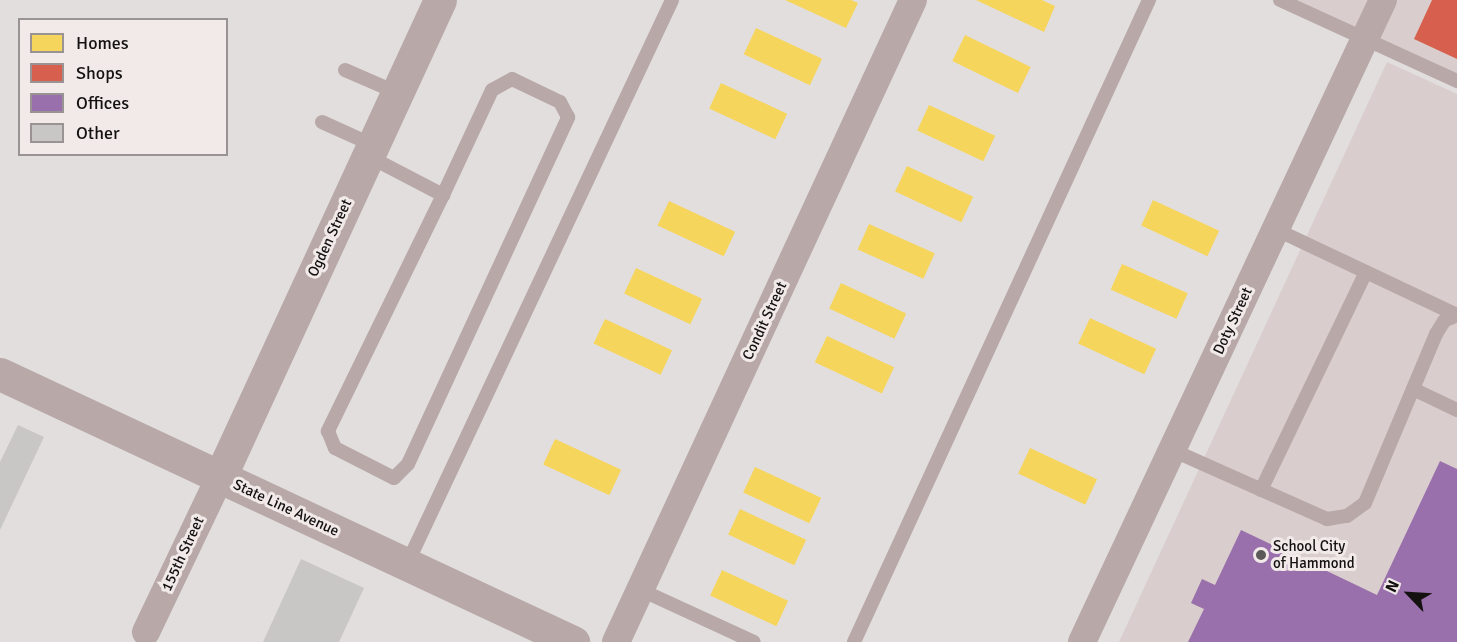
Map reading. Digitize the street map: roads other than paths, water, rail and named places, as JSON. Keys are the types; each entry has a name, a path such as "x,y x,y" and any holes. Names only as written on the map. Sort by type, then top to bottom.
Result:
{"street":[{"name":"Ogden Street","path":"220,477 440,0"},
{"name":"Condit Street","path":"616,642 913,0"},
{"name":"Doty Street","path":"1085,641 1383,0"},
{"name":"State Line Avenue","path":"0,374 573,642"},
{"name":"155th Street","path":"146,632 220,477"}],"lane":[{"path":"407,564 672,0"},
{"path":"854,642 1149,0"},
{"path":"1280,0 1457,81"},
{"path":"345,70 398,93"},
{"path":"512,79 560,102 568,117 408,464 394,478 334,448 328,431 443,195 492,90 512,79"},
{"path":"322,122 443,195"},
{"path":"1275,230 1457,315"},
{"path":"1261,490 1366,272"},
{"path":"1172,450 1327,519 1347,516 1365,503 1436,334 1444,321 1457,315"},
{"path":"1413,389 1457,410"},
{"path":"641,590 754,642"}],"place":[{"name":"School City of Hammond","path":"1261,555"}]}
